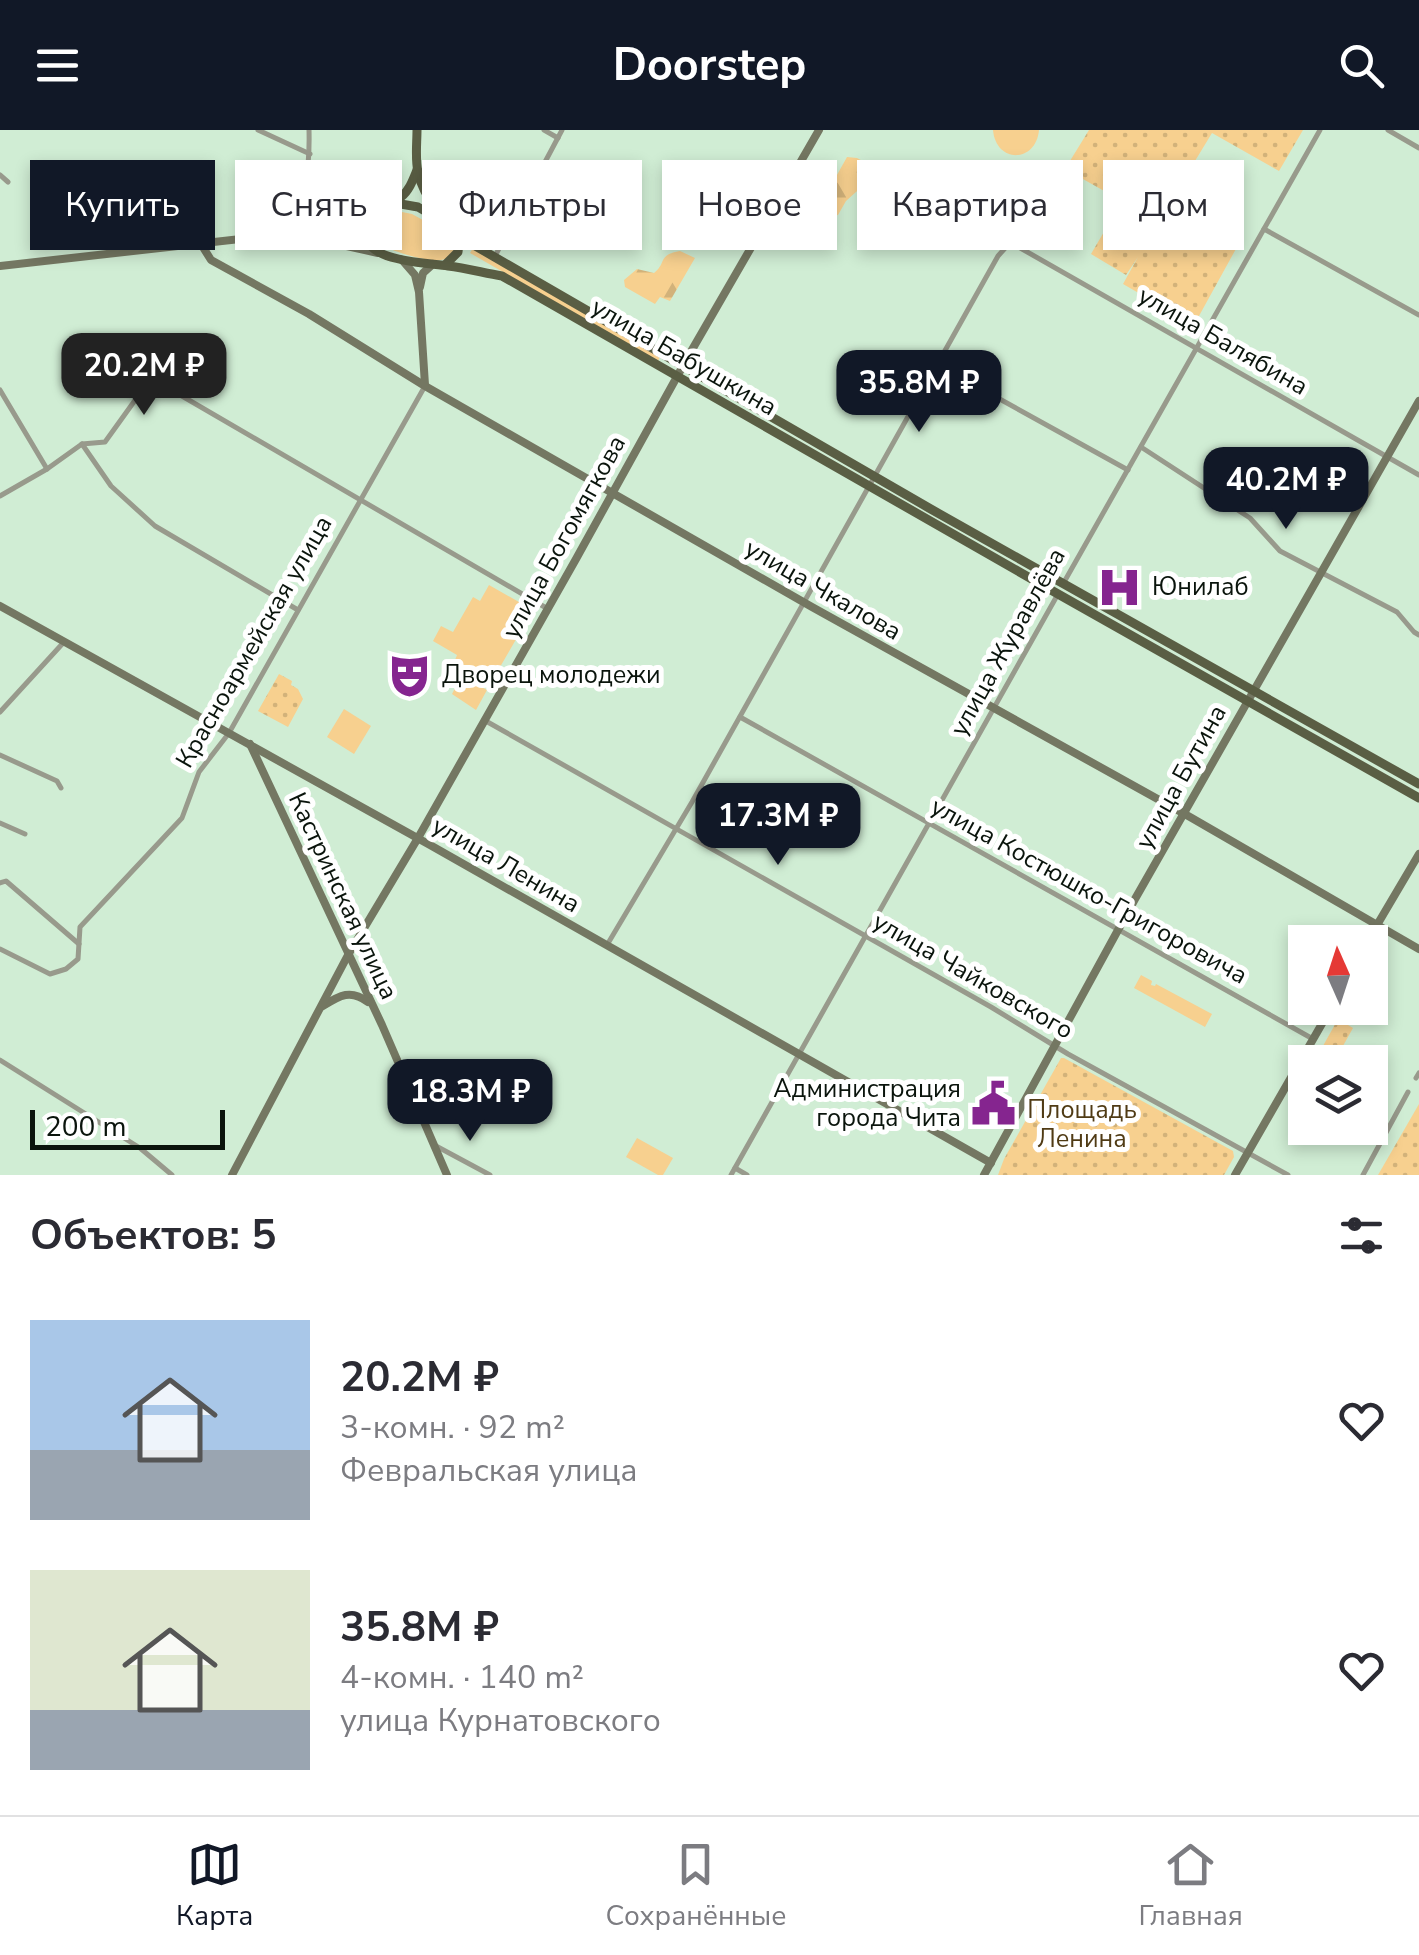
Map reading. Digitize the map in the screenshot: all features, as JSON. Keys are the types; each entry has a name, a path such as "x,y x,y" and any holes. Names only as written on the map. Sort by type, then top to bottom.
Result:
{"main road":[{"path":"416,130 417,170 422,184"},
{"name":"улица Богомягкова","path":"232,1175 348,955 818,130"},
{"path":"402,197 417,170"},
{"path":"0,266 146,250"},
{"name":"улица Чкалова","path":"205,250 211,260 426,386 1375,925"},
{"path":"364,250 378,253"},
{"path":"375,250 378,253"},
{"path":"445,265 458,250"},
{"name":"улица Бабушкина","path":"481,250 869,486 1419,798"},
{"name":"улица Бабушкина","path":"378,253 502,276 875,476 1419,784"},
{"path":"402,260 415,275 426,386"},
{"path":"418,292 423,274 433,264"},
{"name":"улица Бутина","path":"984,1175 1117,931 1419,401"},
{"name":"улица Ленина","path":"0,606 992,1162"},
{"name":"Кастринская улица","path":"250,744 447,1175"},
{"path":"1378,925 1419,854"},
{"name":"улица Чкалова","path":"1388,932 1419,949"},
{"path":"319,1008 350,994 372,1005"},
{"path":"1235,1175 1322,1025"}],"street":[{"path":"258,130 310,154"},
{"path":"308,130 309,160"},
{"path":"544,130 558,138"},
{"path":"494,258 562,130"},
{"name":"улица Журавлёва","path":"733,1172 1320,130"},
{"path":"1388,130 1419,148"},
{"path":"0,175 8,182"},
{"path":"1264,229 1419,315"},
{"name":"улица Балябина","path":"938,365 998,256 1007,246 1015,245 1419,475"},
{"path":"0,496 82,444 104,442 151,378 153,369 146,356"},
{"path":"606,946 938,365 1128,470"},
{"path":"151,378 548,609"},
{"name":"Красноармейская улица","path":"0,949 50,974 66,969 78,959 80,928 182,818 199,772 229,733 426,386"},
{"path":"0,390 48,469"},
{"path":"82,444 112,486 155,526 298,610"},
{"path":"1141,447 1250,518 1280,551 1397,612 1419,636"},
{"path":"1254,508 1283,456 1296,462"},
{"path":"0,712 64,642"},
{"name":"улица Костюшко-Григоровича","path":"740,717 1314,1040"},
{"name":"улица Чайковского","path":"484,720 1288,1175"},
{"path":"0,755 57,781 61,788"},
{"path":"0,823 25,834"},
{"path":"0,883 6,881 79,944"},
{"path":"0,1060 140,1148 172,1175"},
{"path":"1363,1175 1408,1092"},
{"path":"432,1144 490,1175"},
{"path":"733,1172 747,1175"}],"green space":[{"path":"993,130 1039,130 1031,149 1016,155 1001,149"},
{"path":"1089,130 1303,130 1279,171 1212,133 1196,160 1103,160 1103,190 1083,179 1083,160 1071,160"},
{"path":"847,157 861,160 857,160 857,191 837,215 837,175"},
{"path":"402,212 422,220 422,250 454,250 441,260 394,250 402,250"},
{"path":"1103,233 1103,250 1235,250 1194,325 1123,284 1138,257 1126,275 1091,254"},
{"path":"476,250 660,357 658,361 470,253"},
{"path":"680,251 695,258 670,301 660,297 655,304 625,287 624,280 637,269 654,273 665,257"},
{"path":"489,585 533,610 492,681 455,660 457,655 433,641 441,626 453,632 473,597 480,601"},
{"path":"279,674 292,681 303,699 288,727 258,711"},
{"path":"458,674 487,690 476,710 452,694"},
{"path":"344,709 371,726 354,754 327,737"},
{"path":"1141,975 1152,981 1151,985 1156,984 1212,1014 1205,1027 1134,988"},
{"path":"1335,1025 1353,1028 1344,1045 1323,1045"},
{"name":"Площадь Ленина","path":"1061,1058 1233,1151 1234,1157 1224,1175 998,1175"},
{"path":"1419,1104 1419,1175 1378,1175"},
{"path":"637,1138 673,1158 663,1175 626,1157"}],"place":[{"name":"Юнилаб","path":"1119,587"},
{"name":"Дворец молодежи","path":"409,675"},
{"name":"Администрация города Чита","path":"994,1103"}]}
